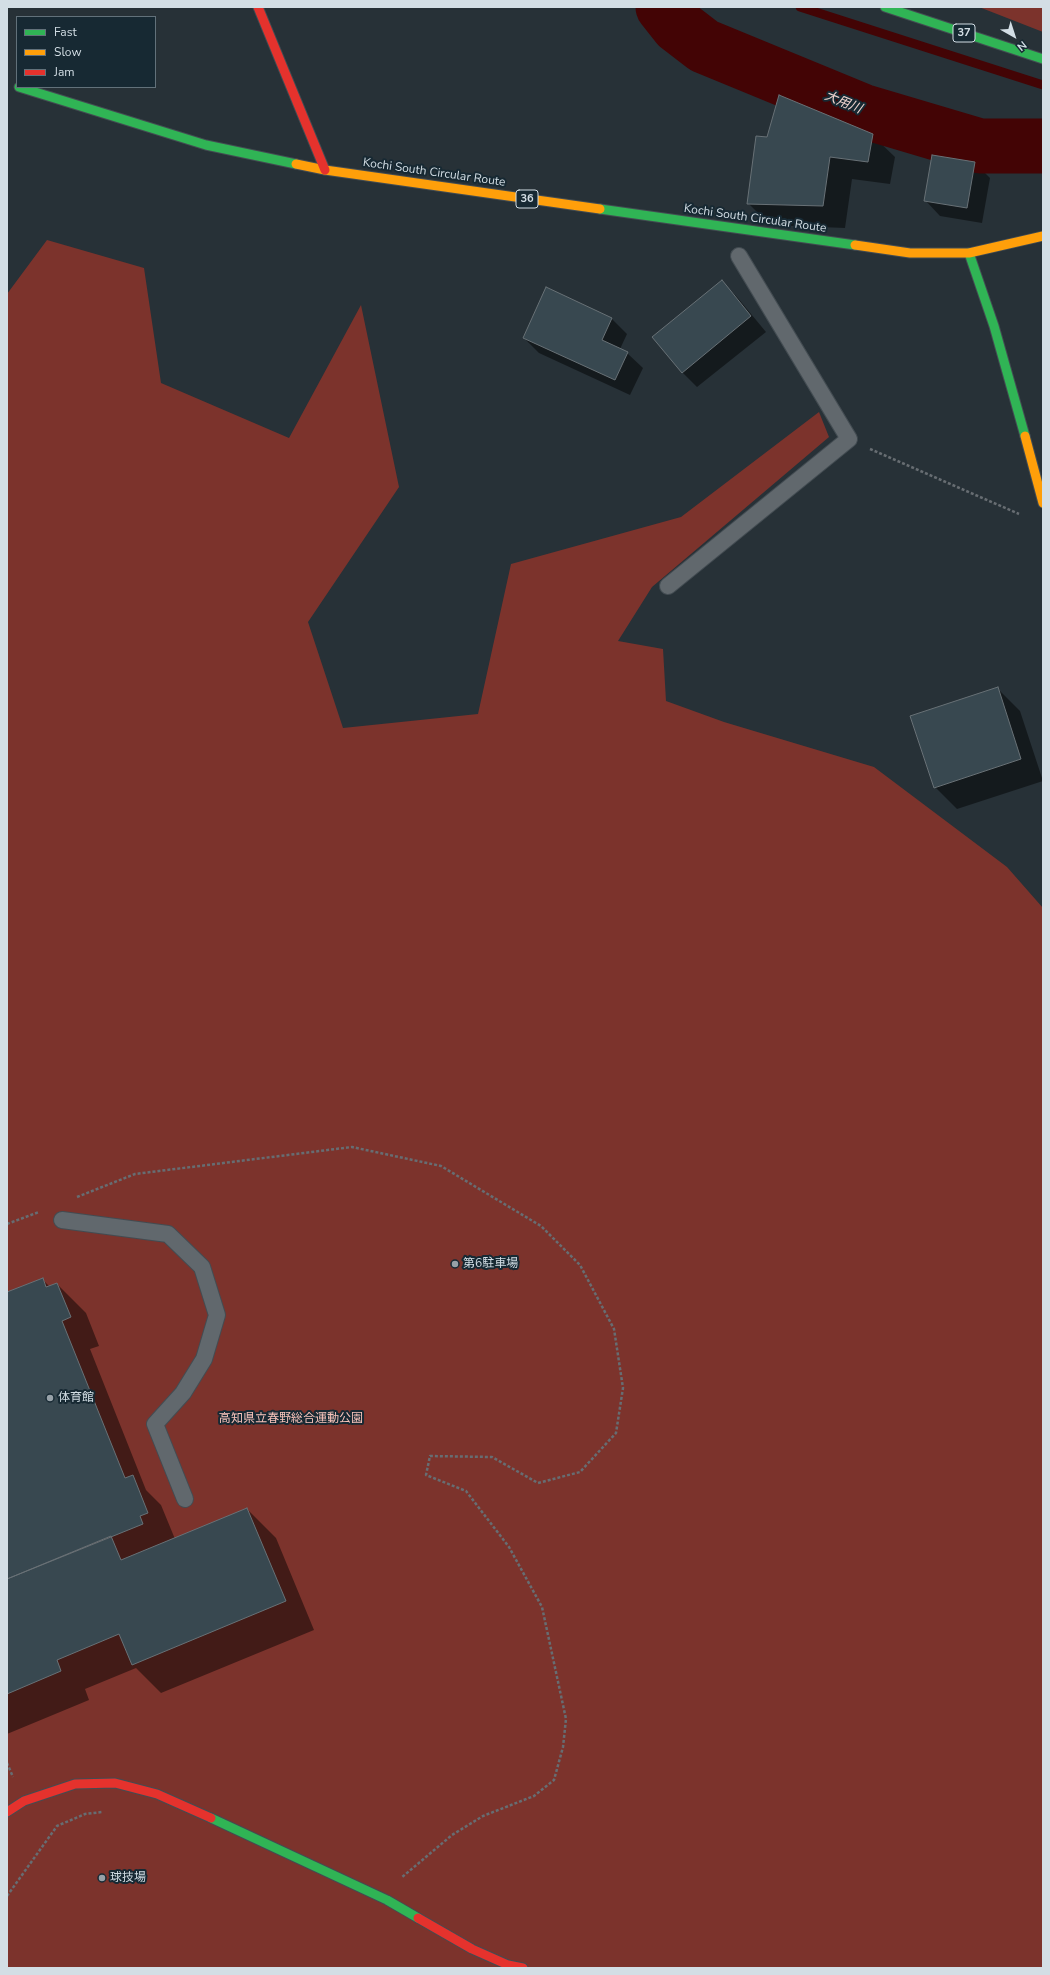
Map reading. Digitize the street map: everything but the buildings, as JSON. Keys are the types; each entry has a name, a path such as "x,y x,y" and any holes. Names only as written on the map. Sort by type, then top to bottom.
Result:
{"main road":[{"path":"258,7 325,170"},
{"name":"37","path":"885,7 1043,59"},
{"name":"Kochi South Circular Route","path":"22,88 206,145 325,170 910,253 969,253 1043,236"},
{"path":"969,253 994,326 1043,503"},
{"path":"7,1812 24,1801 44,1793 75,1784 115,1783 157,1794 387,1900 472,1949 508,1965 522,1968"}],"lane":[{"path":"668,586 849,439 740,256"},
{"path":"62,1220 168,1234 202,1267 217,1315 204,1359 183,1393 155,1424 185,1499"}],"path":[{"path":"849,439 1021,515"},
{"path":"71,1199 135,1174 352,1147 441,1166 541,1226 580,1265 614,1329 623,1388 616,1433 580,1472 538,1483 492,1457 430,1456 426,1475 466,1491 509,1547 542,1607 566,1719 556,1774 554,1780 534,1796 483,1816 452,1835 424,1857"},
{"path":"7,1224 42,1210"},
{"path":"7,1896 56,1826 85,1814 108,1812"}],"green space":[{"path":"979,7 1043,7 1043,32"},
{"name":"高知県立春野総合運動公園","path":"47,240 144,268 161,383 289,438 361,305 399,487 308,622 343,728 478,714 511,564 681,517 819,412 829,437 652,587 618,641 663,649 666,701 724,722 874,767 1007,867 1043,908 1043,1968 7,1968 7,294"}],"waterway":[{"name":"大用川","path":"663,7 678,26 704,46 862,111 980,146 1043,146"},
{"path":"800,7 1043,85"}],"traffic: fast":[{"path":"885,7 1043,59"},
{"path":"22,88 206,145 296,164"},
{"path":"600,209 855,245"},
{"path":"969,253 994,326 1025,436"},
{"path":"211,1818 387,1900 418,1918"}],"traffic: slow":[{"path":"296,164 325,170 600,209"},
{"path":"855,245 910,253 969,253 1043,236"},
{"path":"1025,436 1043,503"}],"traffic: jam":[{"path":"258,7 325,170"},
{"path":"7,1812 24,1801 75,1784 115,1783 157,1794 211,1818"},
{"path":"418,1918 472,1949 508,1965 523,1968"}],"place":[{"name":"第6駐車場","path":"455,1264"},
{"name":"体育館","path":"50,1398"},
{"name":"球技場","path":"102,1878"}]}
